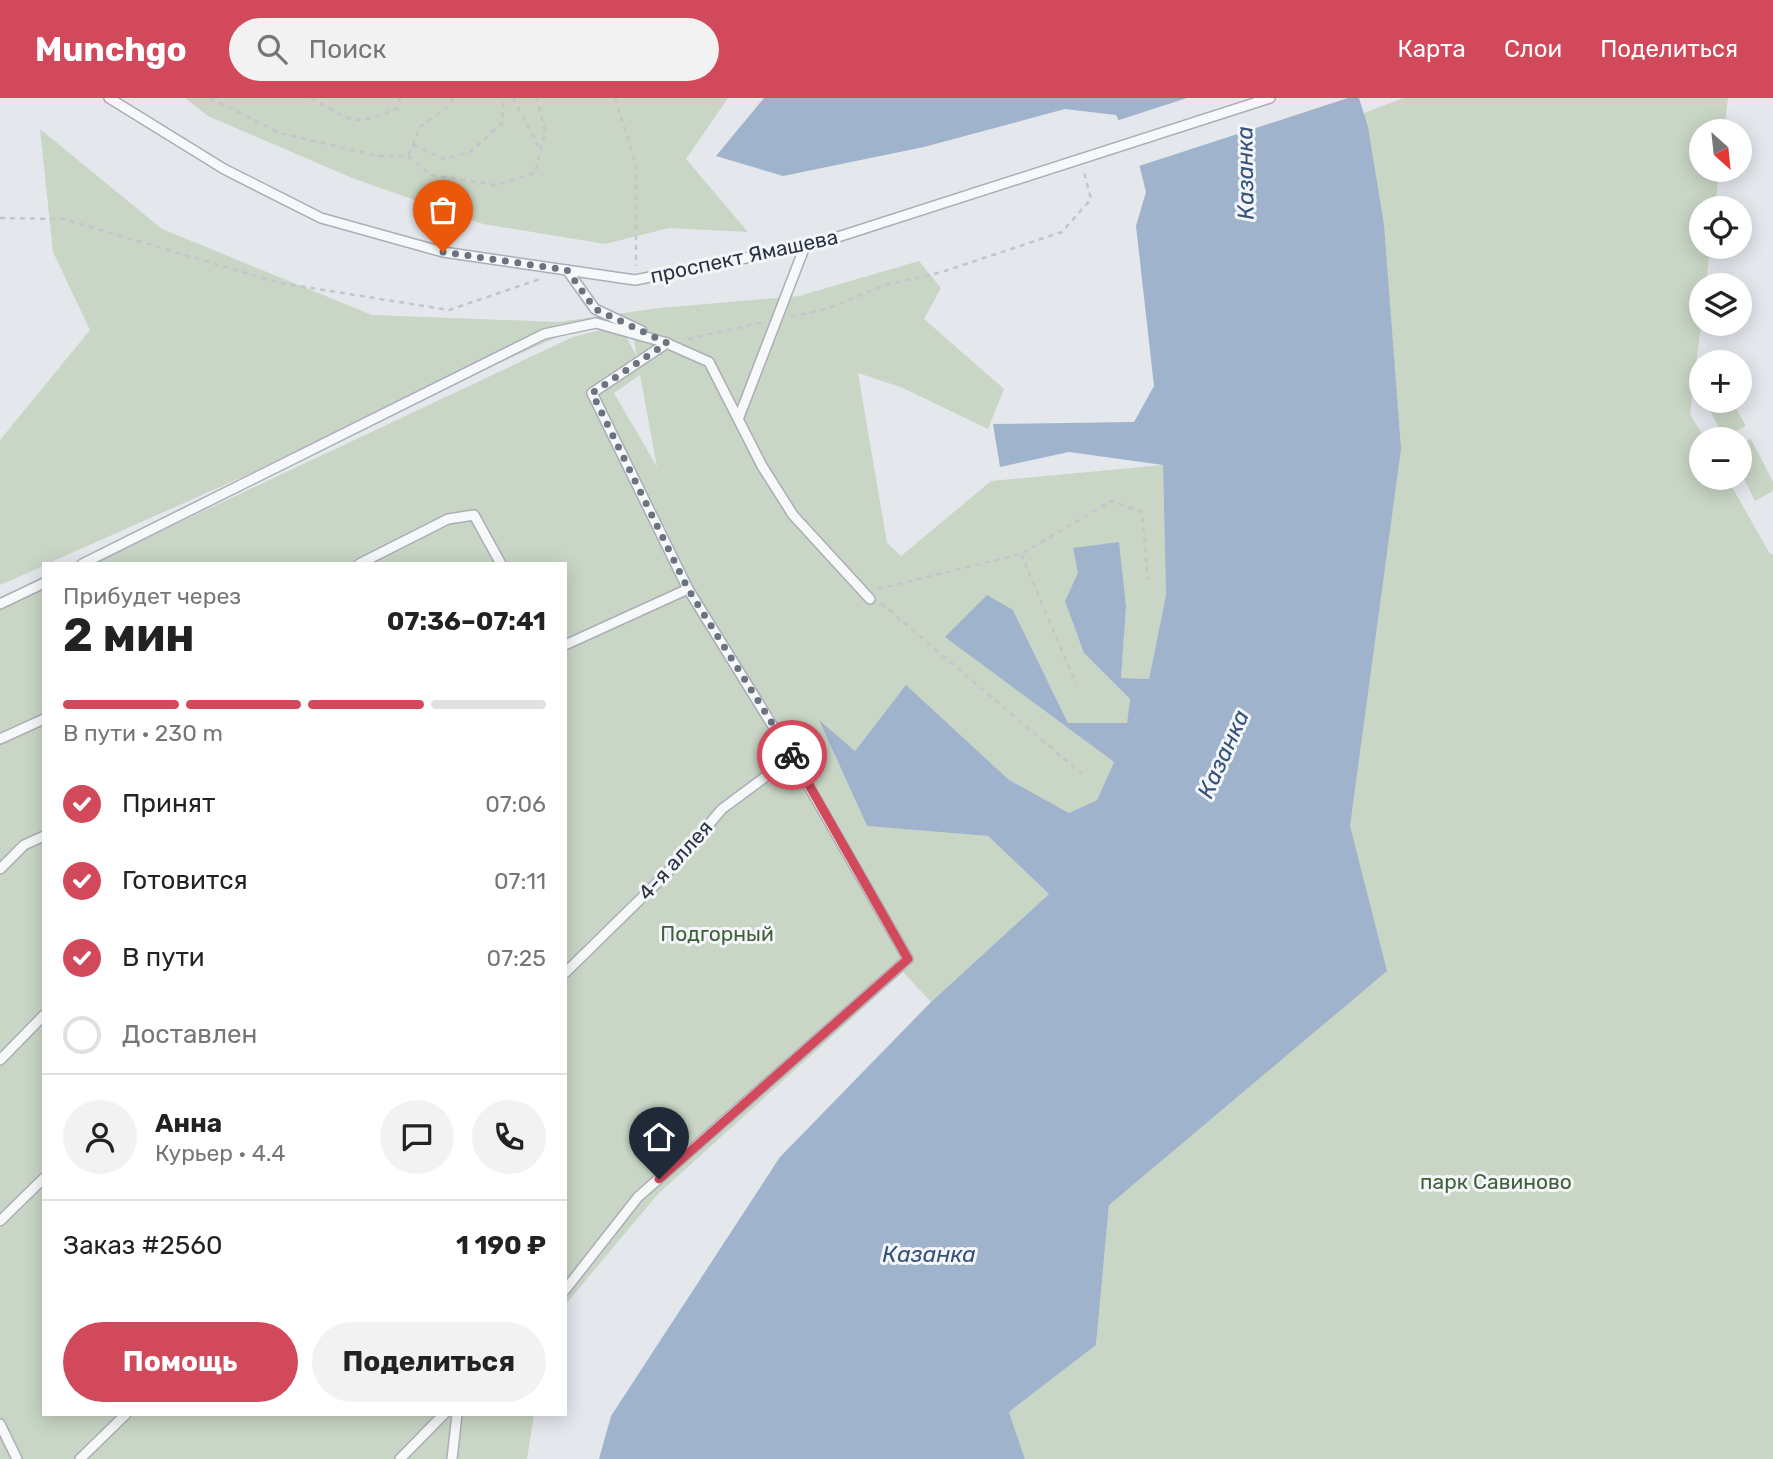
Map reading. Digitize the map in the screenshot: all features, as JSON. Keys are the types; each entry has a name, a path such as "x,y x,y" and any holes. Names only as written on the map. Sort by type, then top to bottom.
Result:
{"lane":[{"name":"проспект Ямашева","path":"108,98 224,169 321,218 443,252 635,280 805,246 1270,98"},
{"path":"738,417 805,246"},
{"path":"567,270 595,309 709,362 762,466 793,515 872,597"},
{"path":"86,562 544,334 596,323 667,343"},
{"path":"567,1287 638,1197 908,959 792,757 688,589 592,393 667,343"},
{"path":"363,562 448,519 474,515 501,562"},
{"path":"0,604 42,584"},
{"path":"567,644 688,589"},
{"path":"0,739 42,720"},
{"name":"4-я аллея","path":"567,971 667,873 722,809 792,757"},
{"path":"0,869 24,845 42,837"},
{"path":"0,1060 42,1018"},
{"path":"0,1221 42,1180"},
{"path":"80,1459 123,1416"},
{"path":"400,1459 442,1416"},
{"path":"452,1459 457,1416"},
{"path":"0,1424 16,1459"}],"path":[{"path":"210,98 280,132 378,156 408,156 430,175 496,185 536,173 545,132 537,98"},
{"path":"311,98 347,120 369,121 398,108 400,98"},
{"path":"408,156 420,127 451,104 453,98"},
{"path":"412,145 444,159 470,152 502,123 504,98"},
{"path":"513,98 541,150"},
{"path":"614,98 636,165 635,280"},
{"path":"783,318 830,308 885,285 942,272 1062,232 1091,199 1081,158"},
{"path":"0,218 63,219 280,283 449,310 541,279"},
{"path":"667,343 772,321"},
{"path":"872,597 1021,554 1111,501 1142,512 1149,580"},
{"path":"1021,554 1076,684"},
{"path":"872,597 1082,774"}],"green space":[{"path":"185,98 728,98 686,159 748,232 669,228 605,244 483,224 352,178 208,116"},
{"name":"парк Савиново","path":"1403,98 1728,98 1725,119 1689,119 1689,182 1718,182 1716,196 1689,196 1689,259 1709,259 1707,273 1689,273 1689,336 1700,336 1698,350 1689,350 1689,413 1698,427 1689,427 1689,490 1734,490 1770,554 1773,554 1773,1459 1025,1459 1009,1412 1096,1345 1109,1205 1359,115"},
{"name":"Подгорный","path":"40,129 162,229 372,315 558,322 660,308 799,296 919,261 941,288 924,319 1004,389 988,429 903,388 858,373 887,543 901,556 991,481 1163,465 1166,595 1149,679 1121,678 1126,607 1078,573 1084,653 1130,699 1127,723 1068,723 1013,610 945,636 1114,762 1097,800 1069,813 1009,781 906,686 855,751 820,722 867,826 988,836 1049,894 931,1002 903,972 658,1194 567,1303 567,562 95,562 573,337 620,325 637,357 632,331 622,319 564,334 51,562 42,562 42,567 0,585 0,440 90,330 53,252","holes":["640,375 657,467 614,393"]},
{"path":"1711,413 1739,413 1746,426 1744,427 1719,427"},
{"path":"1752,441 1773,482 1773,491 1755,501 1750,490 1752,490"},
{"path":"42,588 42,1416 534,1416 527,1459 0,1459 0,607"}],"water":[{"name":"Казанка","path":"764,98 1359,98 1368,127 1384,225 1401,449 1350,826 1387,971 1109,1205 1096,1345 1009,1412 1025,1459 599,1459 611,1416 780,1157 931,1002 1049,894 988,836 867,826 819,720 855,751 906,685 1009,780 1069,813 1097,800 1114,762 945,637 987,595 1013,610 1068,723 1127,723 1130,699 1084,653 1065,601 1078,573 1073,548 1119,542 1126,607 1121,678 1149,679 1166,595 1163,465 1069,452 1000,467 993,424 1134,422 1154,386 1136,226 1146,192 1138,160 1116,115 1065,109 924,147 783,176 716,156"}],"pier":[{"path":"1187,98 1348,98 1136,167 1116,121"}],"way so far":[{"path":"443,252 567,270 595,309 667,343 592,393 688,589 792,755"}],"route":[{"path":"659,1179 908,959 792,755"}]}
